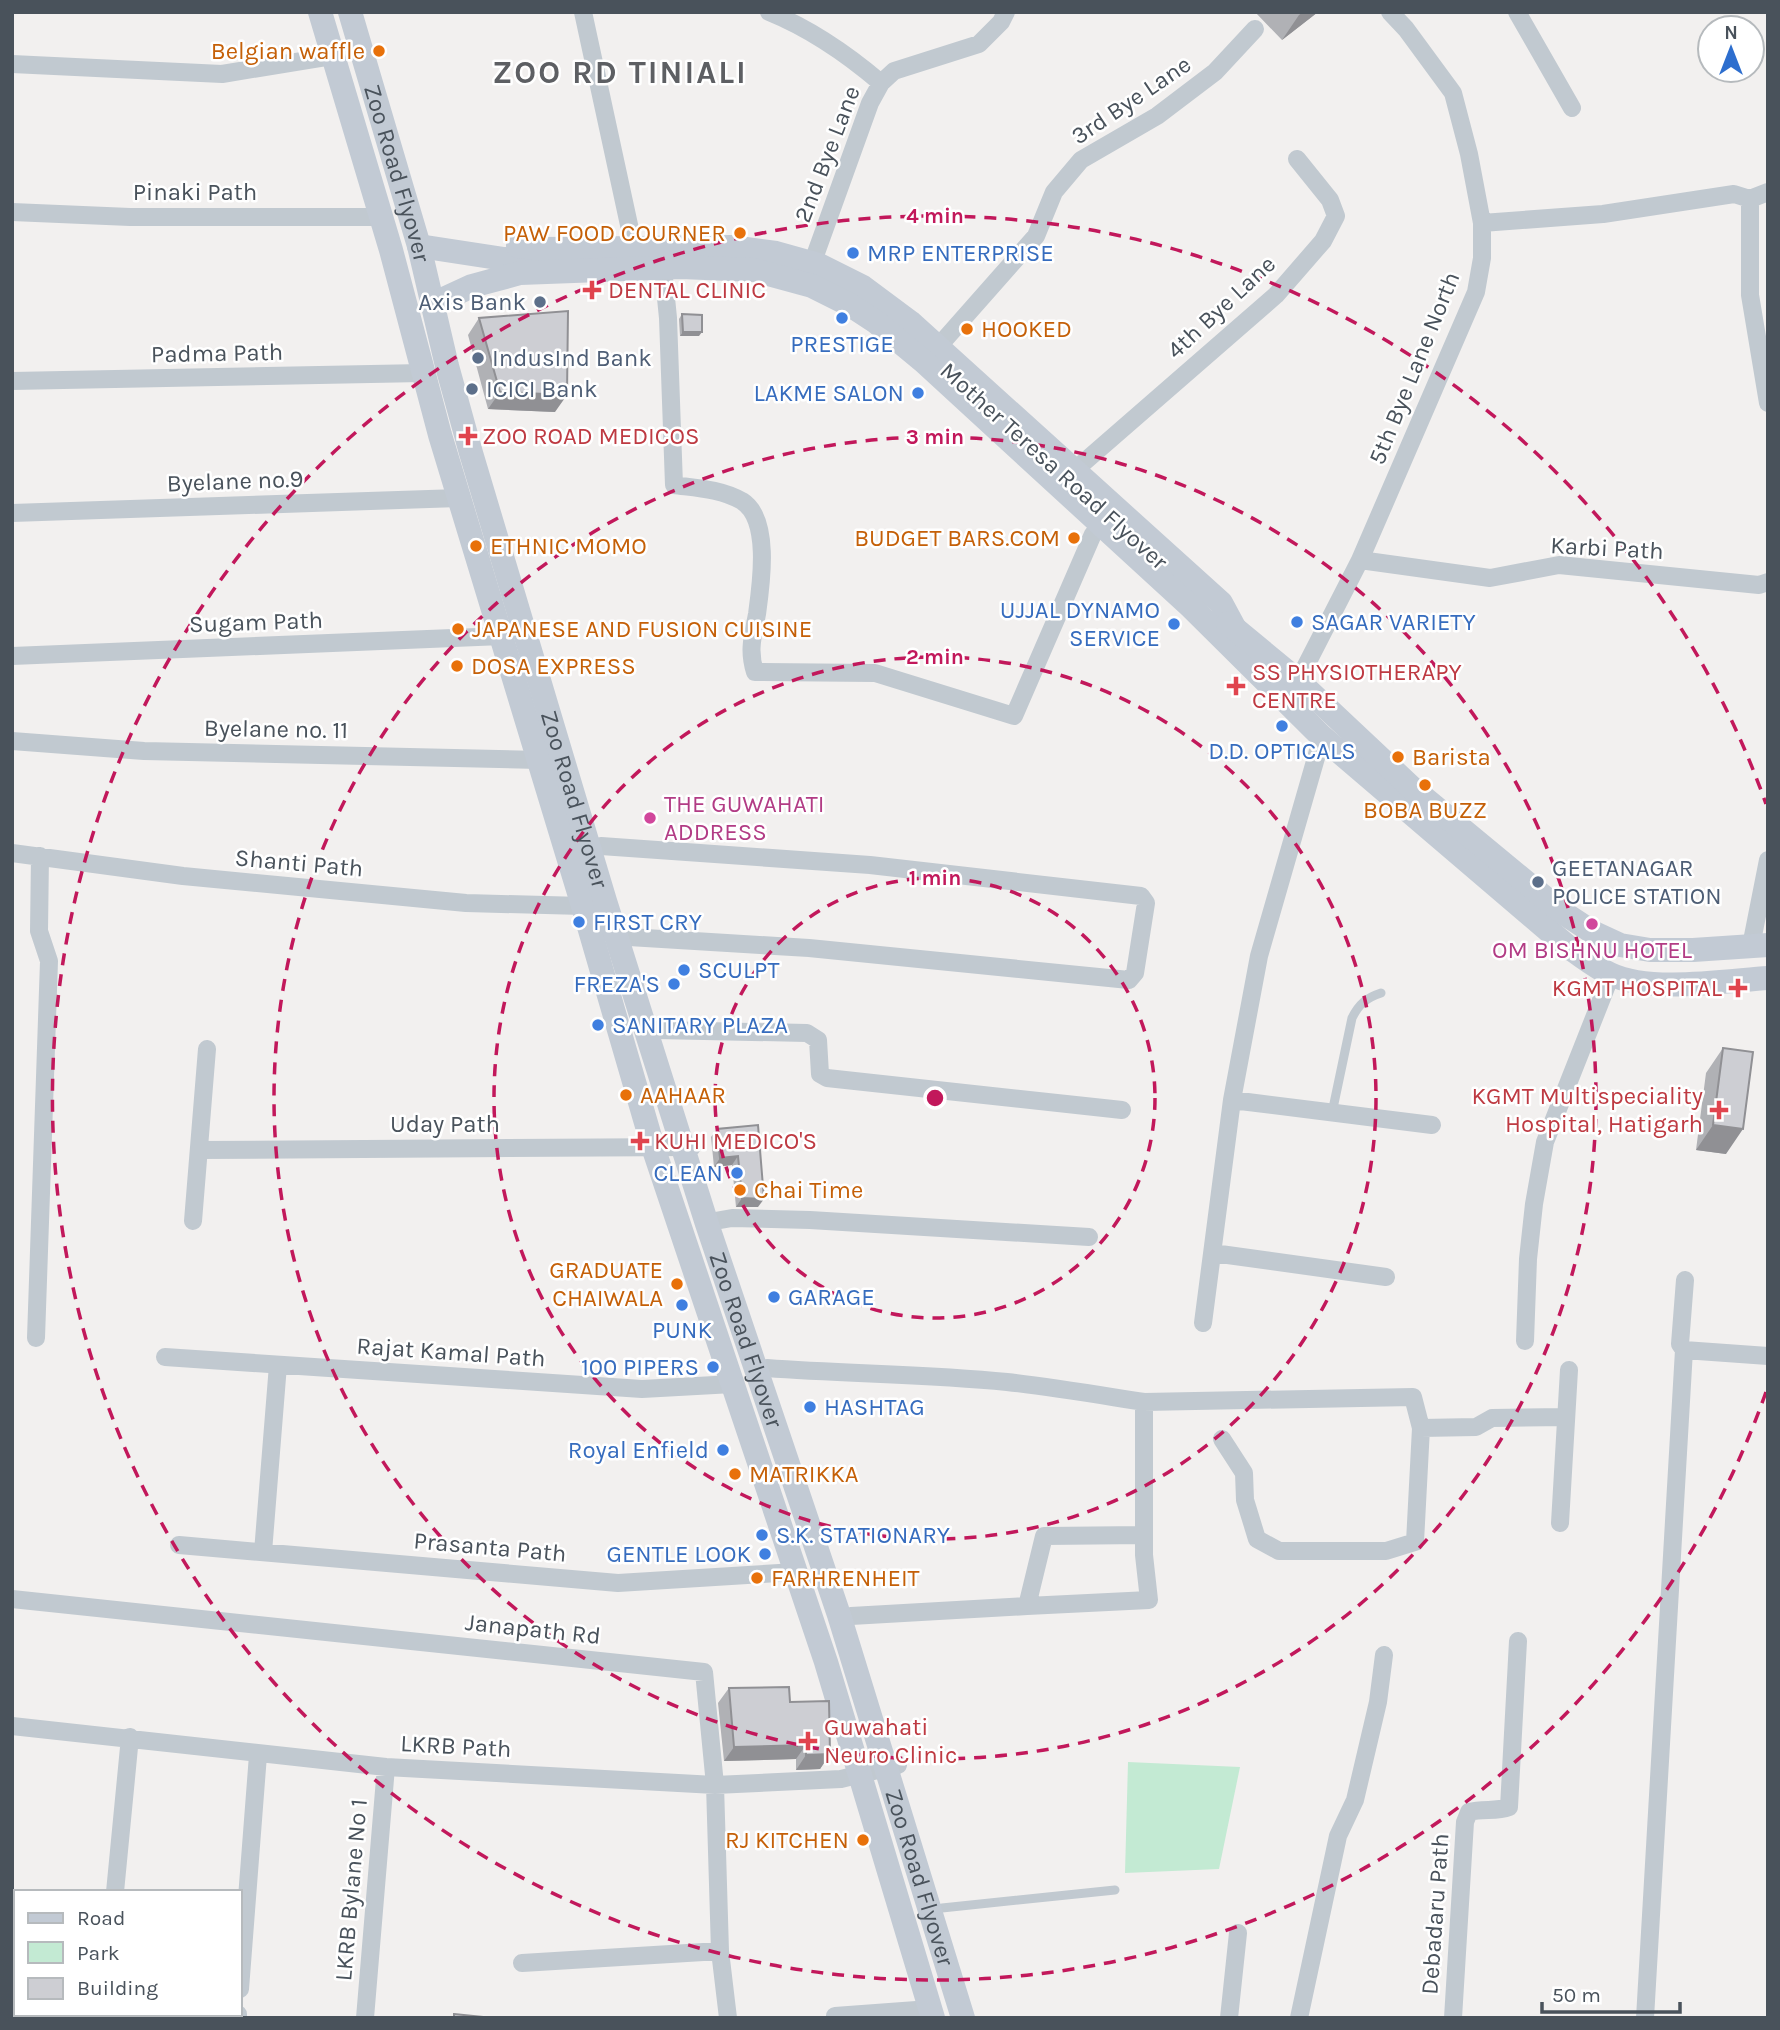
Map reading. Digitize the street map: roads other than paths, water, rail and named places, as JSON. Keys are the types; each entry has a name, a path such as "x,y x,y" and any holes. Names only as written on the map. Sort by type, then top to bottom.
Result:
{"main road":[{"path":"320,12 391,250 459,498 653,1147 796,1572 936,2015"},
{"name":"Zoo Road Flyover","path":"335,12 395,218 432,371 659,1124 809,1571 936,2015"},
{"name":"Zoo Road Flyover","path":"350,12 426,240 471,453 605,901 707,1224 839,1615 963,2018"},
{"path":"367,12 426,240"},
{"path":"391,250 426,240 543,249 731,247 776,253 811,264 863,287 938,347 1221,603 1232,636 1293,691 1562,912 1594,933 1620,944 1650,950 1759,946"},
{"name":"Mother Teresa Road Flyover","path":"426,240 520,260 743,260 795,270 834,285 887,318 930,353 1067,475 1196,604"},
{"name":"Mother Teresa Road Flyover","path":"440,306 465,289 520,273 658,267 733,268 764,272 812,286 876,322 923,361 1232,636"},
{"path":"409,321 440,306 515,288 555,282 729,278 753,281 825,304 872,332 1199,631 1232,636"},
{"path":"440,306 455,343 498,502 715,1221 797,1449 975,2018"},
{"path":"1293,691 1322,737 1559,939 1611,975 1652,984 1768,978"}],"street":[{"path":"583,12 634,248"},
{"path":"769,12 796,23 852,58 881,83"},
{"name":"2nd Bye Lane","path":"811,264 870,103 881,83 894,71 979,44 1001,22 1006,12"},
{"name":"5th Bye Lane North","path":"1293,691 1360,560 1476,292 1482,258 1482,223 1469,154 1453,93 1406,29 1390,12"},
{"path":"1517,12 1572,108"},
{"name":"3rd Bye Lane","path":"938,347 1036,236 1054,192 1082,160 1167,108 1215,72 1255,29"},
{"path":"12,64 222,74 332,56"},
{"name":"4th Bye Lane","path":"1074,470 1276,295 1323,241 1336,216 1330,200 1297,159"},
{"path":"1482,223 1603,214 1734,194 1750,199 1768,192"},
{"path":"1750,199 1750,295 1768,403"},
{"name":"Pinaki Path","path":"12,212 130,217 379,216"},
{"path":"664,278 674,485 715,490 744,502 758,522 763,575 750,657 755,672 875,673 1014,716 1093,534"},
{"name":"Padma Path","path":"12,381 423,373"},
{"name":"Byelane no.9","path":"12,513 459,498"},
{"name":"Karbi Path","path":"1360,560 1490,578 1559,565 1759,585 1768,582"},
{"name":"Sugam Path","path":"12,656 502,636"},
{"path":"1203,1323 1232,1101 1259,956 1322,737"},
{"name":"Byelane no. 11","path":"12,741 144,751 539,760"},
{"path":"601,846 870,865 1141,896 1146,903 1135,973 1129,980 809,948 629,937"},
{"name":"Shanti Path","path":"12,853 183,876 466,903 583,906"},
{"path":"37,1338 49,961 39,931 40,856"},
{"path":"1759,946 1768,860"},
{"path":"1525,1341 1528,1259 1545,1142 1611,975"},
{"path":"656,1030 807,1033 818,1040 820,1074 827,1078 1122,1110"},
{"path":"193,1221 207,1049"},
{"path":"1232,1101 1432,1125"},
{"name":"Uday Path","path":"199,1150 692,1147"},
{"path":"715,1221 732,1218 810,1220 1089,1237"},
{"path":"1213,1253 1386,1277"},
{"path":"1646,2018 1684,1350 1680,1344 1685,1280"},
{"path":"1684,1350 1768,1356"},
{"name":"Rajat Kamal Path","path":"165,1357 642,1389 733,1384"},
{"path":"263,1552 278,1364"},
{"path":"767,1368 1008,1382 1144,1402 1413,1396 1421,1428 1415,1542 1386,1551 1279,1551 1257,1539 1245,1500 1244,1473 1222,1439"},
{"path":"1560,1523 1569,1370"},
{"path":"851,1616 1149,1600 1144,1535 1144,1402"},
{"path":"1421,1428 1476,1427 1492,1418 1566,1417"},
{"path":"1027,1606 1044,1536 1144,1535"},
{"name":"Prasanta Path","path":"179,1545 618,1583 796,1572"},
{"name":"Janapath Rd","path":"12,1599 704,1672 715,1785 720,1951 728,2018"},
{"name":"Debadaru Path","path":"1453,2018 1465,1822 1469,1812 1480,1809 1503,1810 1509,1807 1518,1641"},
{"path":"1299,2018 1338,1836 1356,1800 1378,1702 1384,1655"},
{"name":"LKRB Path","path":"12,1726 386,1767 715,1785 841,1779 898,1765"},
{"path":"115,1890 130,1737"},
{"path":"242,1963 258,1755"},
{"name":"LKRB Bylane No 1","path":"365,2018 386,1767"},
{"path":"1229,2018 1238,1933"},
{"path":"522,1963 720,1951"},
{"path":"835,2016 936,2015"}],"lane":[{"path":"1332,1113 1352,1018 1359,1005 1369,997 1381,993"},
{"path":"942,1908 1115,1890"}],"place":[{"name":"Belgian waffle","path":"379,51"},
{"name":"PAW FOOD COURNER","path":"740,233"},
{"name":"MRP ENTERPRISE","path":"853,253"},
{"name":"DENTAL CLINIC","path":"592,290"},
{"name":"Axis Bank","path":"540,302"},
{"name":"PRESTIGE","path":"842,318"},
{"name":"HOOKED","path":"967,329"},
{"name":"IndusInd Bank","path":"478,358"},
{"name":"ICICI Bank","path":"472,389"},
{"name":"LAKME SALON","path":"918,393"},
{"name":"ZOO ROAD MEDICOS","path":"468,436"},
{"name":"BUDGET BARS.COM","path":"1074,538"},
{"name":"ETHNIC MOMO","path":"476,546"},
{"name":"SAGAR VARIETY","path":"1297,622"},
{"name":"UJJAL DYNAMO SERVICE","path":"1174,624"},
{"name":"JAPANESE AND FUSION CUISINE","path":"458,629"},
{"name":"DOSA EXPRESS","path":"457,666"},
{"name":"SS PHYSIOTHERAPY CENTRE","path":"1236,686"},
{"name":"D.D. OPTICALS","path":"1282,726"},
{"name":"Barista","path":"1398,757"},
{"name":"BOBA BUZZ","path":"1425,785"},
{"name":"THE GUWAHATI ADDRESS","path":"650,818"},
{"name":"GEETANAGAR POLICE STATION","path":"1538,882"},
{"name":"FIRST CRY","path":"579,922"},
{"name":"OM BISHNU HOTEL","path":"1592,924"},
{"name":"SCULPT","path":"684,970"},
{"name":"FREZA'S","path":"674,984"},
{"name":"KGMT HOSPITAL","path":"1738,988"},
{"name":"SANITARY PLAZA","path":"598,1025"},
{"name":"AAHAAR","path":"626,1095"},
{"name":"KGMT Multispeciality Hospital, Hatigarh","path":"1719,1110"},
{"name":"KUHI MEDICO'S","path":"640,1141"},
{"name":"CLEAN","path":"737,1173"},
{"name":"Chai Time","path":"740,1190"},
{"name":"GRADUATE CHAIWALA","path":"677,1284"},
{"name":"GARAGE","path":"774,1297"},
{"name":"PUNK","path":"682,1305"},
{"name":"100 PIPERS","path":"713,1367"},
{"name":"HASHTAG","path":"810,1407"},
{"name":"Royal Enfield","path":"723,1450"},
{"name":"MATRIKKA","path":"735,1474"},
{"name":"S.K. STATIONARY","path":"762,1535"},
{"name":"GENTLE LOOK","path":"765,1554"},
{"name":"FARHRENHEIT","path":"757,1578"},
{"name":"Guwahati Neuro Clinic","path":"808,1741"},
{"name":"RJ KITCHEN","path":"863,1840"}],"district":[{"name":"ZOO RD TINIALI","path":"620,72"}]}
